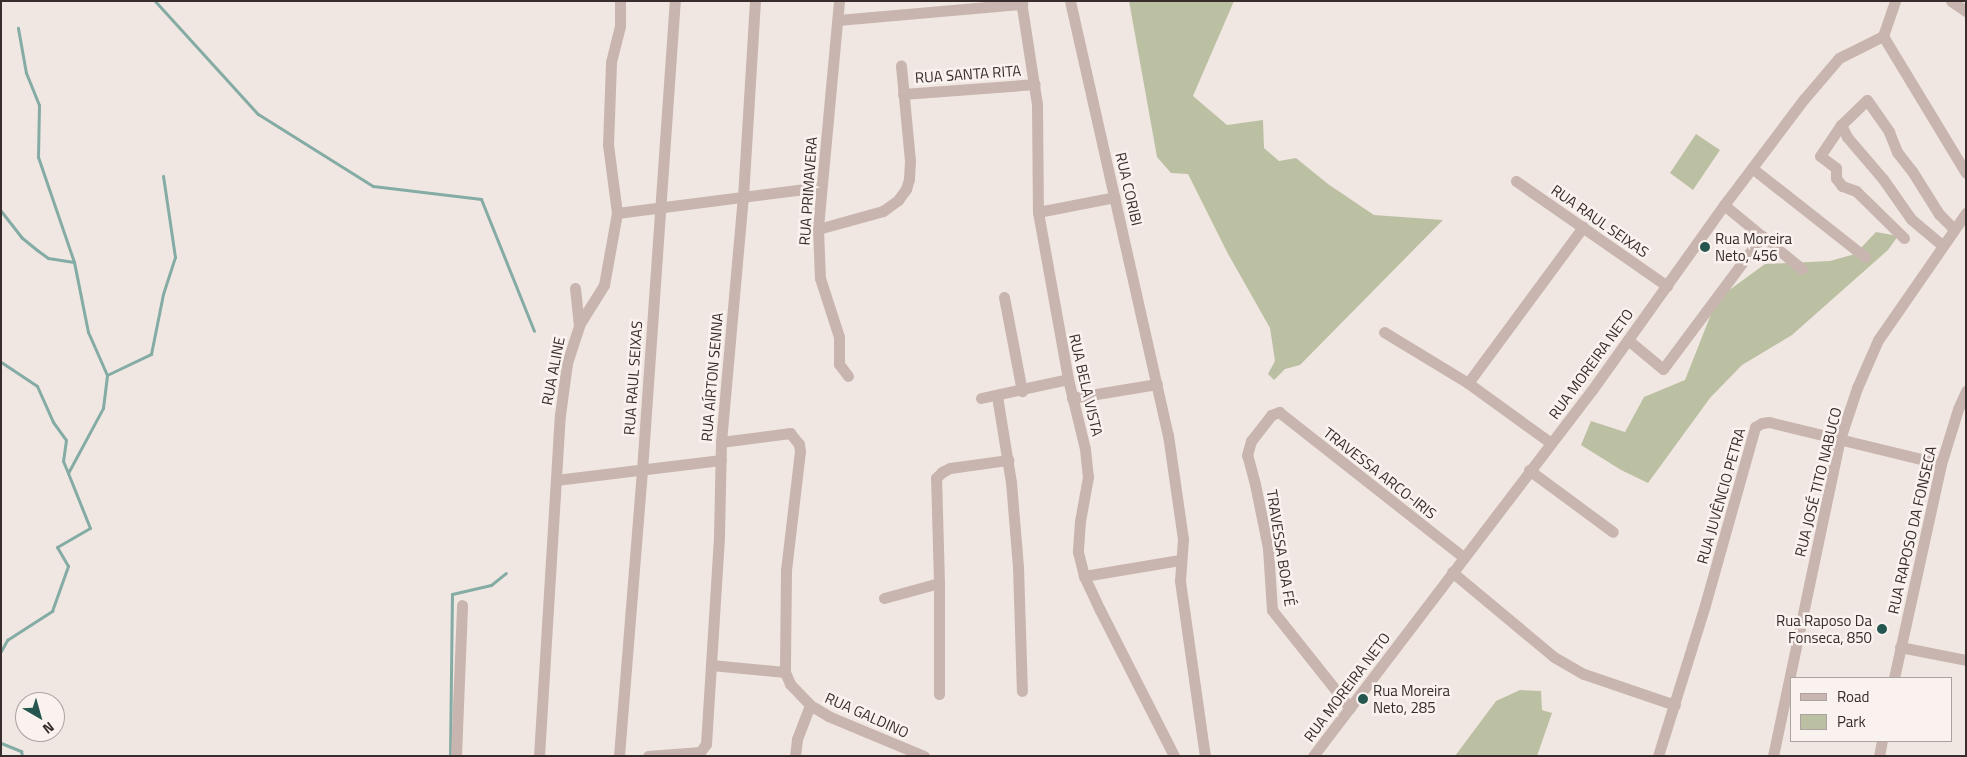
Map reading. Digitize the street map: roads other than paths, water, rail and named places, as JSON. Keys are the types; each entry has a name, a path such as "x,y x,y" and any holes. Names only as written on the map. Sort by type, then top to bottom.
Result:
{"street":[{"name":"RUA ALINE","path":"539,756 560,415 567,363 579,325 604,285 617,213 608,144 611,62 620,26 620,1"},
{"name":"RUA RAUL SEIXAS","path":"618,756 642,470 675,1"},
{"name":"RUA AÍRTON SENNA","path":"648,756 700,752 706,744 719,536 721,442 743,197 755,1"},
{"name":"RUA PRIMAVERA","path":"839,1 820,186 818,229 820,278 839,337 839,364 848,376"},
{"name":"RUA CORIBI","path":"1070,1 1168,435 1183,539 1180,581 1205,756"},
{"path":"1895,1 1883,36 1966,173"},
{"path":"1951,1 1966,11"},
{"path":"838,20 1022,3"},
{"name":"RUA BELA VISTA","path":"1022,3 1034,84 1038,212 1068,379 1085,449 1088,477 1080,521 1078,552 1084,576 1174,756"},
{"name":"RUA MOREIRA NETO","path":"1313,756 1628,340 1724,205 1804,99 1839,58 1883,36"},
{"path":"818,229 883,211 898,200 906,189 909,179 910,160 901,65"},
{"name":"RUA SANTA RITA","path":"903,94 1034,84"},
{"path":"1904,238 1856,191 1842,186 1836,178 1836,168 1820,156 1841,125 1867,100 1889,132 1897,152 1912,171 1939,214 1954,229"},
{"path":"1841,125 1847,137 1883,179 1911,219 1942,245"},
{"path":"1752,168 1865,257"},
{"name":"RUA RAUL SEIXAS","path":"1516,181 1667,286"},
{"path":"617,213 820,186"},
{"path":"1038,212 1115,197"},
{"path":"1724,205 1802,269"},
{"name":"RUA JOSÉ TITO NABUCO","path":"1773,756 1840,439 1857,388 1878,340 1942,245 1966,213"},
{"path":"1468,383 1583,227"},
{"path":"1628,340 1662,369 1762,236"},
{"path":"575,288 579,325"},
{"path":"1004,297 1022,391"},
{"path":"1384,332 1468,383 1551,443"},
{"path":"981,398 1022,391 1068,379"},
{"path":"1072,398 1157,384"},
{"name":"RUA RAPOSO DA FONSECA","path":"1894,677 1941,464 1958,409 1966,392"},
{"path":"997,396 1008,460 1018,567 1022,691"},
{"name":"TRAVESSA ARCO-IRIS","path":"1279,412 1463,558"},
{"name":"TRAVESSA BOA FÉ","path":"1279,412 1271,415 1251,441 1247,455 1256,484 1268,548 1272,610 1350,708"},
{"name":"RUA JUVÊNCIO PETRA","path":"1658,756 1706,605 1755,427 1762,422 1769,422 1941,464"},
{"path":"711,665 784,672 786,570 800,451 796,438 790,433 721,442"},
{"path":"556,480 720,460"},
{"path":"939,694 939,583 936,478 950,468 1008,460"},
{"path":"1530,470 1613,532"},
{"path":"1084,576 1180,560"},
{"path":"1452,572 1554,657 1584,674 1674,705"},
{"path":"884,598 939,583"},
{"path":"456,756 462,605"},
{"path":"1900,647 1966,660"},
{"name":"RUA GALDINO","path":"784,672 795,692 810,705 856,730 924,756"},
{"path":"795,756 797,739 810,705"},
{"path":"1879,756 1882,742"}],"waterway":[{"path":"155,1 258,114 373,186 481,199 534,331"},
{"path":"1,651 7,640 52,611 68,566 57,547 90,528 68,473 103,408 107,375 88,332 74,262 38,157 39,105 26,73 18,28"},
{"path":"107,375 151,354 163,294 175,257 163,176"},
{"path":"1,211 21,237 48,258 74,262"},
{"path":"1,362 37,386 53,422 66,440 63,461 68,473"},
{"path":"450,756 452,594 491,585 506,573"},
{"path":"1,743 21,751 22,756"}],"place":[{"name":"Rua Moreira Neto, 456","path":"1705,247"},
{"name":"Rua Raposo Da Fonseca, 850","path":"1882,629"},
{"name":"Rua Moreira Neto, 285","path":"1363,699"}]}
